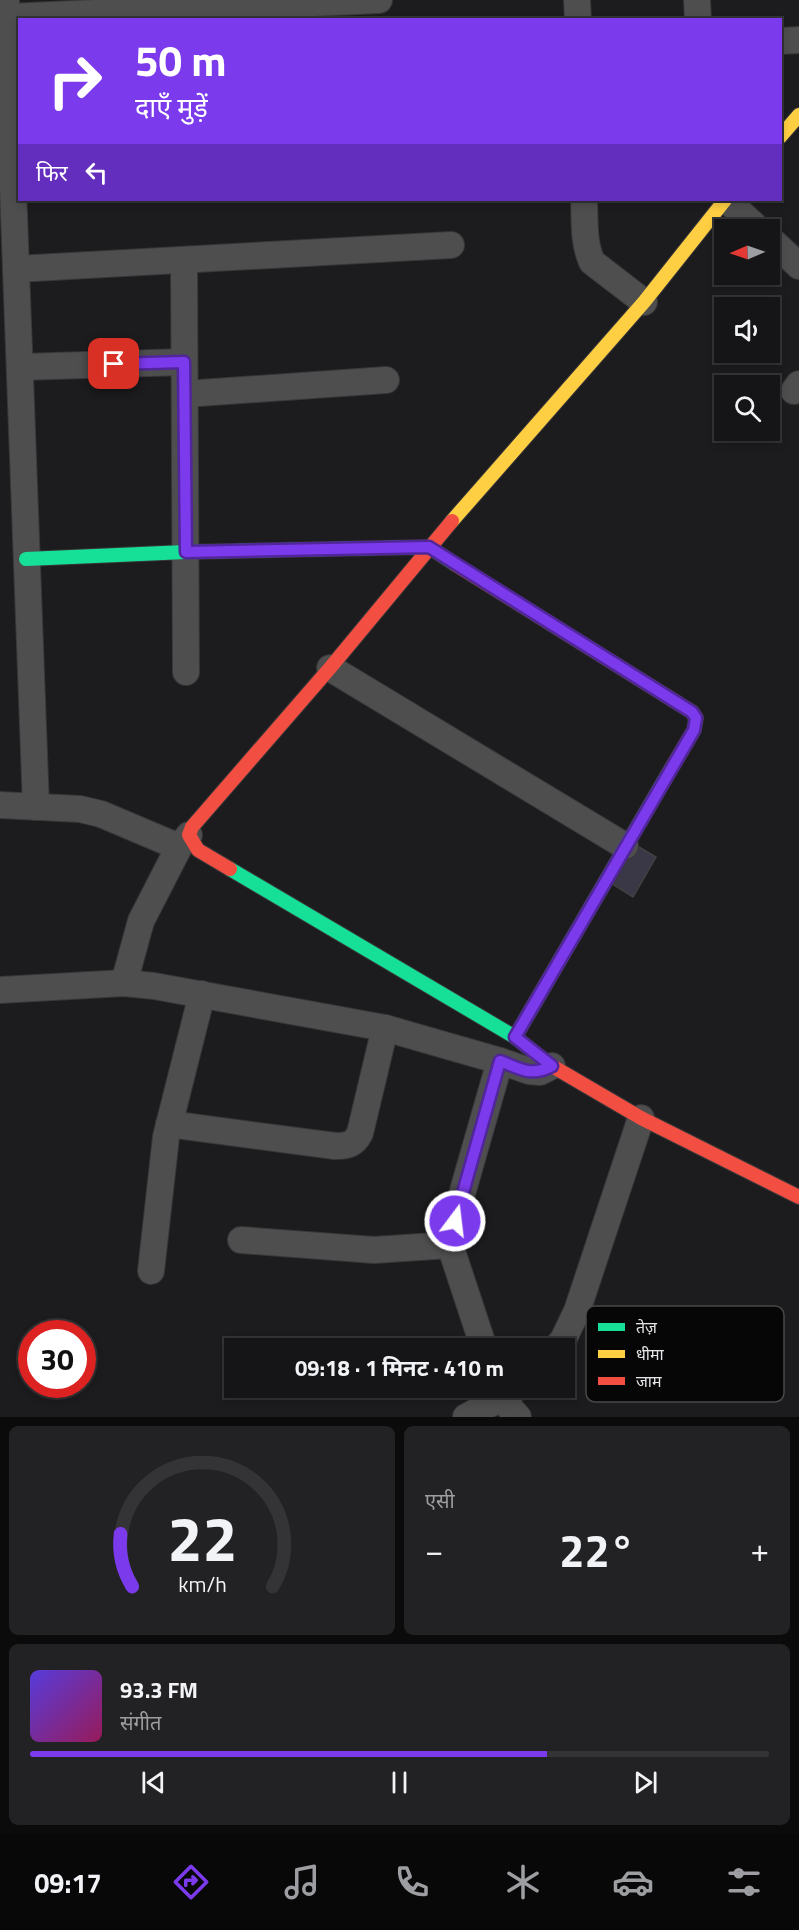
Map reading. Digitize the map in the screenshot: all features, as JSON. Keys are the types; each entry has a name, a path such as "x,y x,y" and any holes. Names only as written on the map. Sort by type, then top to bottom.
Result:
{"street":[{"path":"36,807 16,269 16,152 6,8 363,0"},
{"path":"577,0 578,18"},
{"path":"697,0 698,18"},
{"path":"782,41 799,40"},
{"path":"782,135 799,115"},
{"path":"584,201 585,238 592,262 645,302"},
{"path":"124,983 141,921 192,827 330,668 429,547 564,391 645,302 725,201"},
{"path":"727,201 747,219"},
{"path":"16,269 452,245"},
{"path":"780,248 799,266"},
{"path":"184,260 186,672"},
{"path":"20,367 184,362"},
{"path":"185,394 386,380"},
{"path":"26,559 186,552 429,547 692,712 696,718 694,730 515,1037"},
{"path":"330,668 625,846"},
{"path":"0,805 80,809 184,841 515,1037 552,1066 641,1118 799,1197"},
{"path":"0,990 124,983 202,994 385,1028 529,1071 540,1072 552,1066"},
{"path":"151,1271 169,1124 202,994"},
{"path":"169,1124 335,1146 352,1145 360,1133 385,1028"},
{"path":"481,1338 450,1245 458,1208 500,1061"},
{"path":"564,1338 577,1311 641,1118"},
{"path":"242,1240 374,1250 450,1245"},
{"path":"466,1417 508,1398"}],"building":[{"path":"629,841 656,857 633,897 606,880"}],"traffic: fast":[{"path":"26,559 186,552 429,547 455,564"},
{"path":"515,1037 668,774"},
{"path":"230,869 515,1037 535,1053"}],"traffic: slow":[{"path":"782,135 799,115"},
{"path":"452,521 644,302 724,201"}],"traffic: jam":[{"path":"230,869 198,850 189,835 192,827 330,668 452,521"},
{"path":"455,564 692,712 696,718 694,730 668,774"},
{"path":"535,1053 552,1066 641,1118 799,1197"}],"route":[{"path":"114,364 184,362 186,552 429,547 692,712 696,718 694,730 515,1037 552,1066 540,1072 529,1071 500,1061 455,1221"}]}
